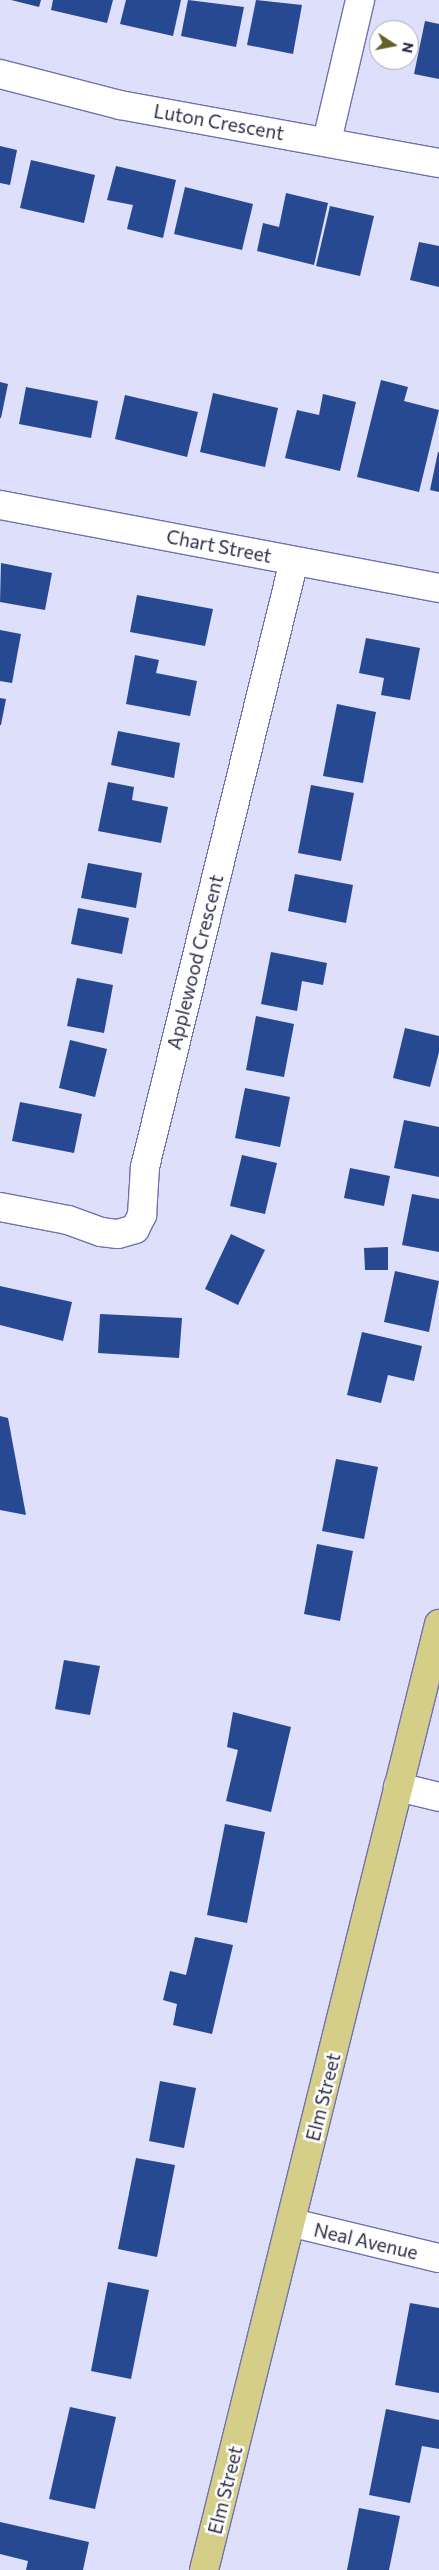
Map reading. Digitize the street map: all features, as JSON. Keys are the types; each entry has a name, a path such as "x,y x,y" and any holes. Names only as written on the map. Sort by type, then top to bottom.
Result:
{"main road":[{"name":"Elm Street","path":"204,2570 293,2223 439,1624"}],"street":[{"path":"327,141 360,0"},
{"name":"Luton Crescent","path":"0,74 120,105 327,141 439,163"},
{"name":"Chart Street","path":"0,505 439,588"},
{"name":"Applewood Crescent","path":"0,1207 68,1220 101,1232 118,1234 135,1229 142,1215 145,1166 294,560"},
{"path":"398,1787 439,1797"},
{"name":"Neal Avenue","path":"293,2223 439,2258"}],"building":[{"path":"11,0 41,0 39,7"},
{"path":"53,0 113,0 107,23 51,10"},
{"path":"126,0 181,0 173,36 120,24"},
{"path":"188,0 244,7 236,47 181,36"},
{"path":"256,0 302,5 293,54 247,45"},
{"path":"425,21 439,24 439,79 414,74 415,70 419,70 419,50"},
{"path":"0,146 17,150 10,185 0,183"},
{"path":"31,160 95,175 84,223 20,208"},
{"path":"116,166 176,180 163,238 127,229 133,205 107,200"},
{"path":"185,187 253,204 242,250 174,234"},
{"path":"286,193 328,203 314,265 257,251 263,223 279,227"},
{"path":"330,206 374,216 360,276 316,266"},
{"path":"419,242 439,246 439,287 410,280"},
{"path":"381,380 408,387 404,401 439,410 419,492 357,477"},
{"path":"0,382 8,384 1,418 0,418"},
{"path":"26,387 98,401 91,438 19,424"},
{"path":"213,393 278,408 265,467 200,452"},
{"path":"323,394 356,402 340,471 285,458 297,410 319,415"},
{"path":"125,395 198,412 187,457 115,439"},
{"path":"439,452 439,492 430,490"},
{"path":"1,563 52,573 45,610 0,602"},
{"path":"137,595 213,609 205,646 130,632"},
{"path":"0,630 21,634 12,683 0,681"},
{"path":"366,638 420,648 410,700 381,695 384,678 359,673"},
{"path":"135,655 159,660 156,673 197,681 190,716 126,704"},
{"path":"0,698 6,699 1,725 0,725"},
{"path":"337,704 376,712 363,783 323,776"},
{"path":"118,731 180,743 174,778 111,765"},
{"path":"108,782 134,787 132,800 168,807 161,843 98,831"},
{"path":"311,785 354,793 341,861 298,853"},
{"path":"88,863 142,873 136,908 81,898"},
{"path":"295,874 353,885 346,923 288,911"},
{"path":"78,908 129,918 122,954 71,944"},
{"path":"271,952 327,963 323,985 302,981 297,1011 261,1004"},
{"path":"77,978 113,985 104,1033 67,1026"},
{"path":"256,1016 294,1024 284,1077 246,1070"},
{"path":"405,1028 439,1036 439,1052 430,1087 393,1078"},
{"path":"70,1040 107,1049 95,1097 59,1088"},
{"path":"245,1088 290,1097 280,1147 235,1138"},
{"path":"20,1102 82,1114 74,1153 12,1141"},
{"path":"404,1120 439,1127 439,1177 394,1168"},
{"path":"242,1155 277,1163 265,1214 230,1206"},
{"path":"350,1168 390,1176 384,1206 344,1198"},
{"path":"412,1194 439,1199 439,1252 402,1245"},
{"path":"231,1234 265,1250 238,1305 205,1289"},
{"path":"388,1247 388,1270 365,1270 364,1248"},
{"path":"395,1271 439,1281 429,1332 384,1322"},
{"path":"0,1286 72,1302 63,1341 0,1325"},
{"path":"100,1314 182,1318 179,1358 98,1353"},
{"path":"362,1332 422,1346 414,1381 388,1375 381,1403 347,1395"},
{"path":"0,1416 8,1418 26,1515 0,1510"},
{"path":"336,1459 378,1467 364,1539 322,1531"},
{"path":"317,1544 353,1551 340,1621 304,1614"},
{"path":"64,1660 100,1666 90,1715 55,1709"},
{"path":"233,1712 291,1727 271,1812 226,1801 238,1750 227,1747"},
{"path":"225,1824 265,1832 247,1923 207,1915"},
{"path":"195,1937 233,1945 212,2034 173,2025 177,2004 163,2000 170,1971 186,1975"},
{"path":"160,2081 196,2088 184,2148 149,2141"},
{"path":"136,2158 175,2165 157,2257 118,2249"},
{"path":"108,2282 149,2290 131,2379 91,2371"},
{"path":"410,2303 439,2308 439,2393 395,2385"},
{"path":"70,2407 116,2417 95,2509 49,2499"},
{"path":"386,2409 439,2420 439,2449 422,2446 410,2503 369,2495"},
{"path":"359,2508 400,2516 389,2570 347,2570"},
{"path":"0,2522 89,2542 83,2570 26,2570 28,2561 0,2554"}]}
